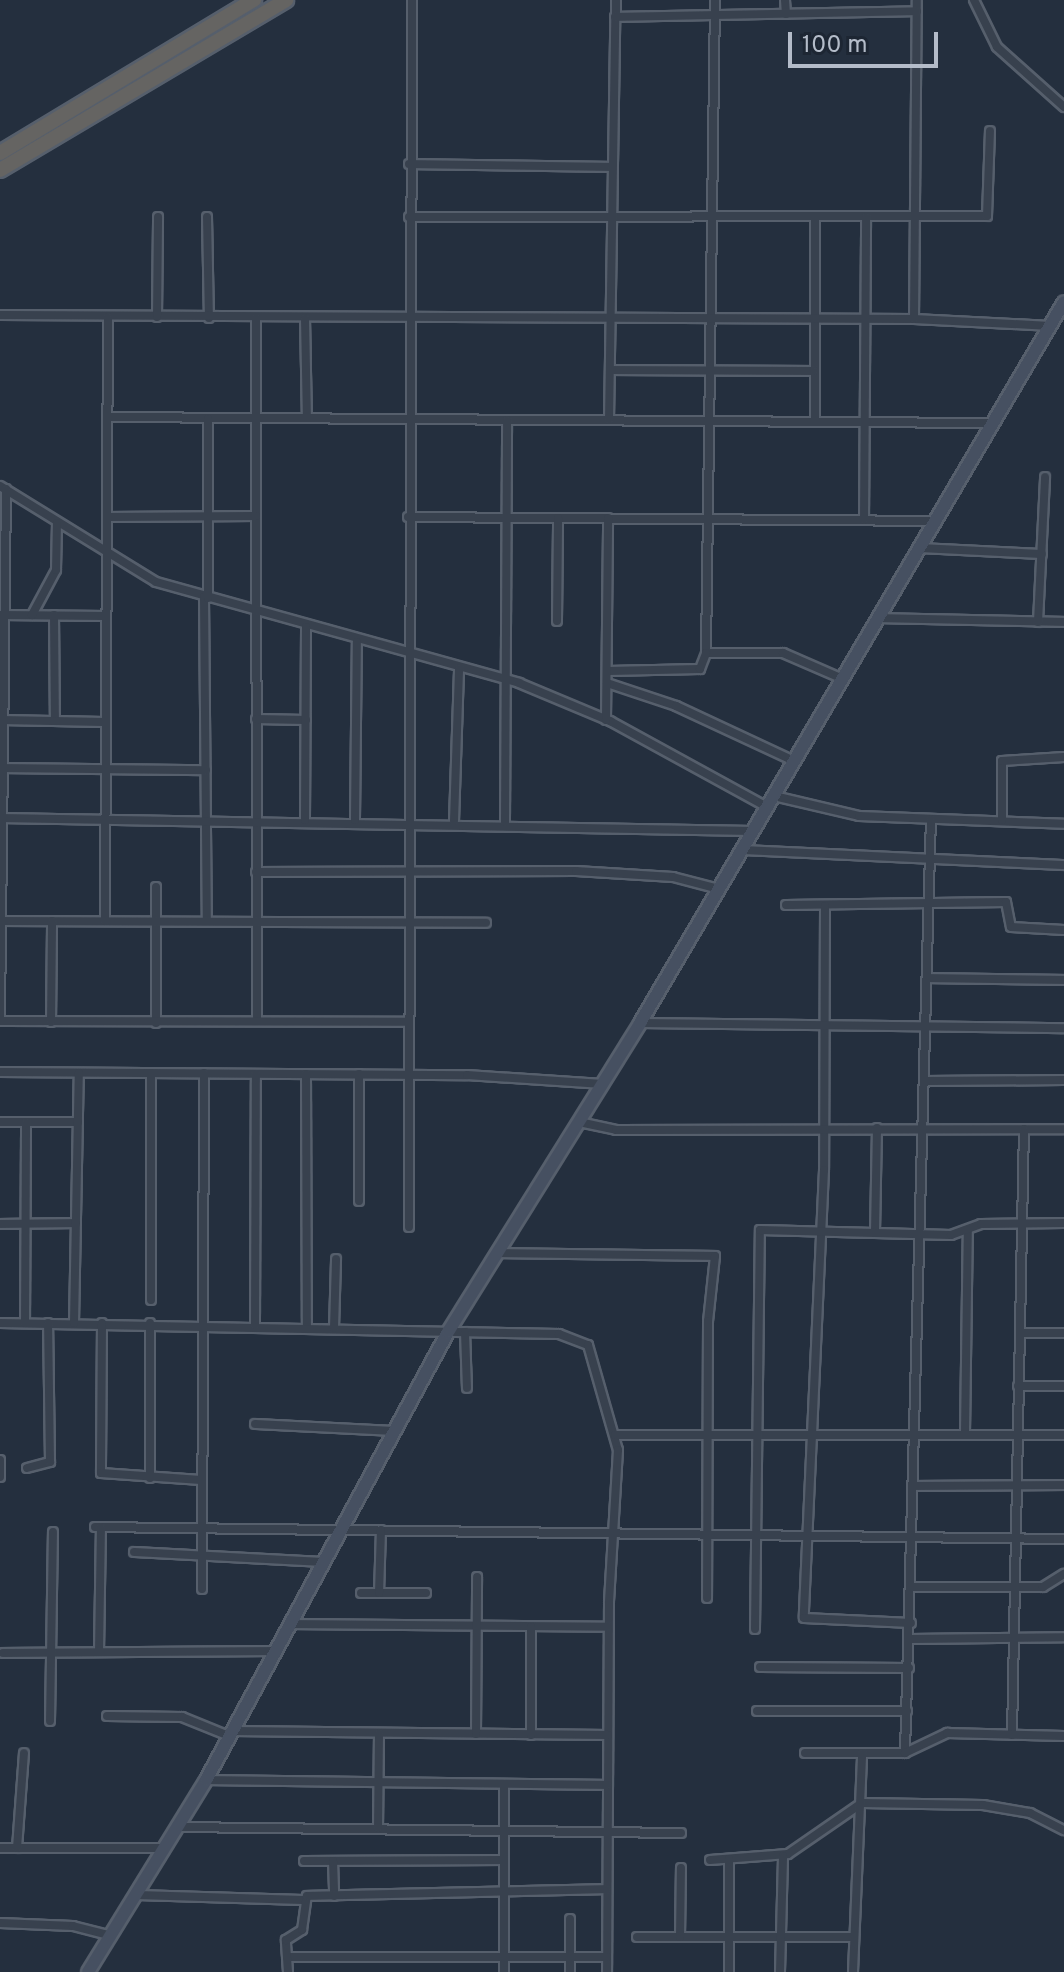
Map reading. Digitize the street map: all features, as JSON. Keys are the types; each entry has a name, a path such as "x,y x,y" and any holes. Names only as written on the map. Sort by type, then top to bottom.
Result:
{"highway":[{"path":"0,153 254,0"},
{"path":"0,170 286,0"}],"main road":[{"path":"88,1972 206,1780 287,1624 343,1530 448,1332 640,1023 1064,302"}],"street":[{"path":"409,1227 406,658 412,0"},
{"path":"609,420 616,0"},
{"path":"608,671 700,669 706,653 715,0"},
{"path":"785,0 786,14"},
{"path":"914,319 917,0"},
{"path":"974,0 997,47 1064,107"},
{"path":"616,17 917,11"},
{"path":"409,217 989,215 990,131"},
{"path":"409,164 612,167"},
{"path":"157,317 158,217"},
{"path":"207,217 209,318"},
{"path":"815,217 815,422"},
{"path":"864,520 862,422 866,217"},
{"path":"0,315 914,319 1050,326"},
{"path":"105,921 108,317"},
{"path":"256,318 257,1021"},
{"path":"305,318 307,418"},
{"path":"610,370 814,371"},
{"path":"108,417 993,423"},
{"path":"207,920 208,419"},
{"path":"505,822 507,420"},
{"path":"1038,622 1045,477"},
{"path":"3,488 106,555 206,597 406,658 507,680 606,720 770,802 859,816 1064,824"},
{"path":"3,488 0,1019 156,1023 406,1022"},
{"path":"107,517 256,516"},
{"path":"408,517 936,521"},
{"path":"557,621 558,518"},
{"path":"606,720 608,518"},
{"path":"32,615 56,570 57,523"},
{"path":"919,548 1042,554"},
{"path":"2,615 106,616"},
{"path":"54,615 55,721"},
{"path":"879,618 1064,622"},
{"path":"305,820 306,627"},
{"path":"355,820 357,642"},
{"path":"706,653 783,653 843,679"},
{"path":"454,821 459,668"},
{"path":"607,683 676,706 794,761"},
{"path":"256,719 306,720"},
{"path":"2,720 104,722"},
{"path":"1002,820 1001,762 1064,757"},
{"path":"2,768 206,770"},
{"path":"2,818 454,821 754,831"},
{"path":"905,1753 913,1587 917,1234 924,1224 927,1128 931,819"},
{"path":"742,850 1064,865"},
{"path":"256,872 576,871 673,877 719,889"},
{"path":"156,887 156,1023"},
{"path":"786,905 1006,902 1011,927 1064,930"},
{"path":"825,906 821,1230 805,1620 911,1623"},
{"path":"1,921 257,919 486,923"},
{"path":"51,1022 52,921"},
{"path":"927,978 1064,980"},
{"path":"640,1023 926,1031 1064,1028"},
{"path":"0,1072 359,1074 603,1084"},
{"path":"74,1323 79,1073"},
{"path":"151,1073 151,1300"},
{"path":"202,1589 204,1073"},
{"path":"255,1325 256,1074"},
{"path":"306,1074 307,1327"},
{"path":"359,1074 359,1201"},
{"path":"926,1081 1064,1080"},
{"path":"0,1122 78,1122"},
{"path":"25,1323 26,1122"},
{"path":"579,1122 616,1130 823,1127 1064,1129"},
{"path":"875,1232 877,1128"},
{"path":"1012,1735 1013,1484 1017,1434 1024,1129"},
{"path":"0,1224 76,1223"},
{"path":"755,1629 760,1230 917,1234 1022,1223 1064,1223"},
{"path":"965,1433 968,1230"},
{"path":"497,1253 715,1256 705,1434 707,1598"},
{"path":"334,1328 336,1259"},
{"path":"0,1323 255,1325 465,1332 584,1341 615,1435 615,1534 608,1627 607,1972"},
{"path":"27,1468 50,1462 48,1323"},
{"path":"102,1323 100,1472 201,1480"},
{"path":"150,1323 150,1478"},
{"path":"465,1332 467,1388"},
{"path":"1020,1333 1064,1333"},
{"path":"1018,1386 1064,1386"},
{"path":"255,1424 395,1431"},
{"path":"615,1435 811,1430 1064,1435"},
{"path":"0,1460 0,1477"},
{"path":"914,1486 1064,1485"},
{"path":"99,1652 98,1527 615,1534 808,1532 1064,1539"},
{"path":"379,1593 381,1530"},
{"path":"50,1721 53,1532"},
{"path":"134,1552 202,1553 324,1562"},
{"path":"913,1587 1047,1586 1064,1574"},
{"path":"476,1734 477,1577"},
{"path":"361,1593 426,1593"},
{"path":"287,1624 608,1627"},
{"path":"531,1627 531,1735"},
{"path":"911,1639 1064,1637"},
{"path":"3,1653 274,1651"},
{"path":"760,1667 909,1668"},
{"path":"757,1711 907,1711"},
{"path":"107,1716 194,1719 230,1733 608,1735"},
{"path":"378,1828 379,1733"},
{"path":"805,1753 905,1753 926,1749 947,1733 1064,1736"},
{"path":"17,1848 24,1753"},
{"path":"853,1972 852,1937 862,1803 862,1753"},
{"path":"206,1780 608,1785"},
{"path":"504,1784 504,1972"},
{"path":"710,1860 783,1856 862,1803 983,1805 1030,1813 1064,1830"},
{"path":"176,1827 504,1828 681,1833"},
{"path":"0,1848 164,1848"},
{"path":"780,1972 783,1856"},
{"path":"729,1859 729,1972"},
{"path":"304,1861 504,1860"},
{"path":"333,1861 334,1896"},
{"path":"680,1937 681,1868"},
{"path":"137,1895 303,1900 334,1896 504,1897 607,1889"},
{"path":"288,1972 287,1936 302,1930 303,1900"},
{"path":"570,1919 570,1972"},
{"path":"0,1923 73,1926 112,1936"},
{"path":"637,1937 852,1937"},
{"path":"287,1957 607,1957"}]}
